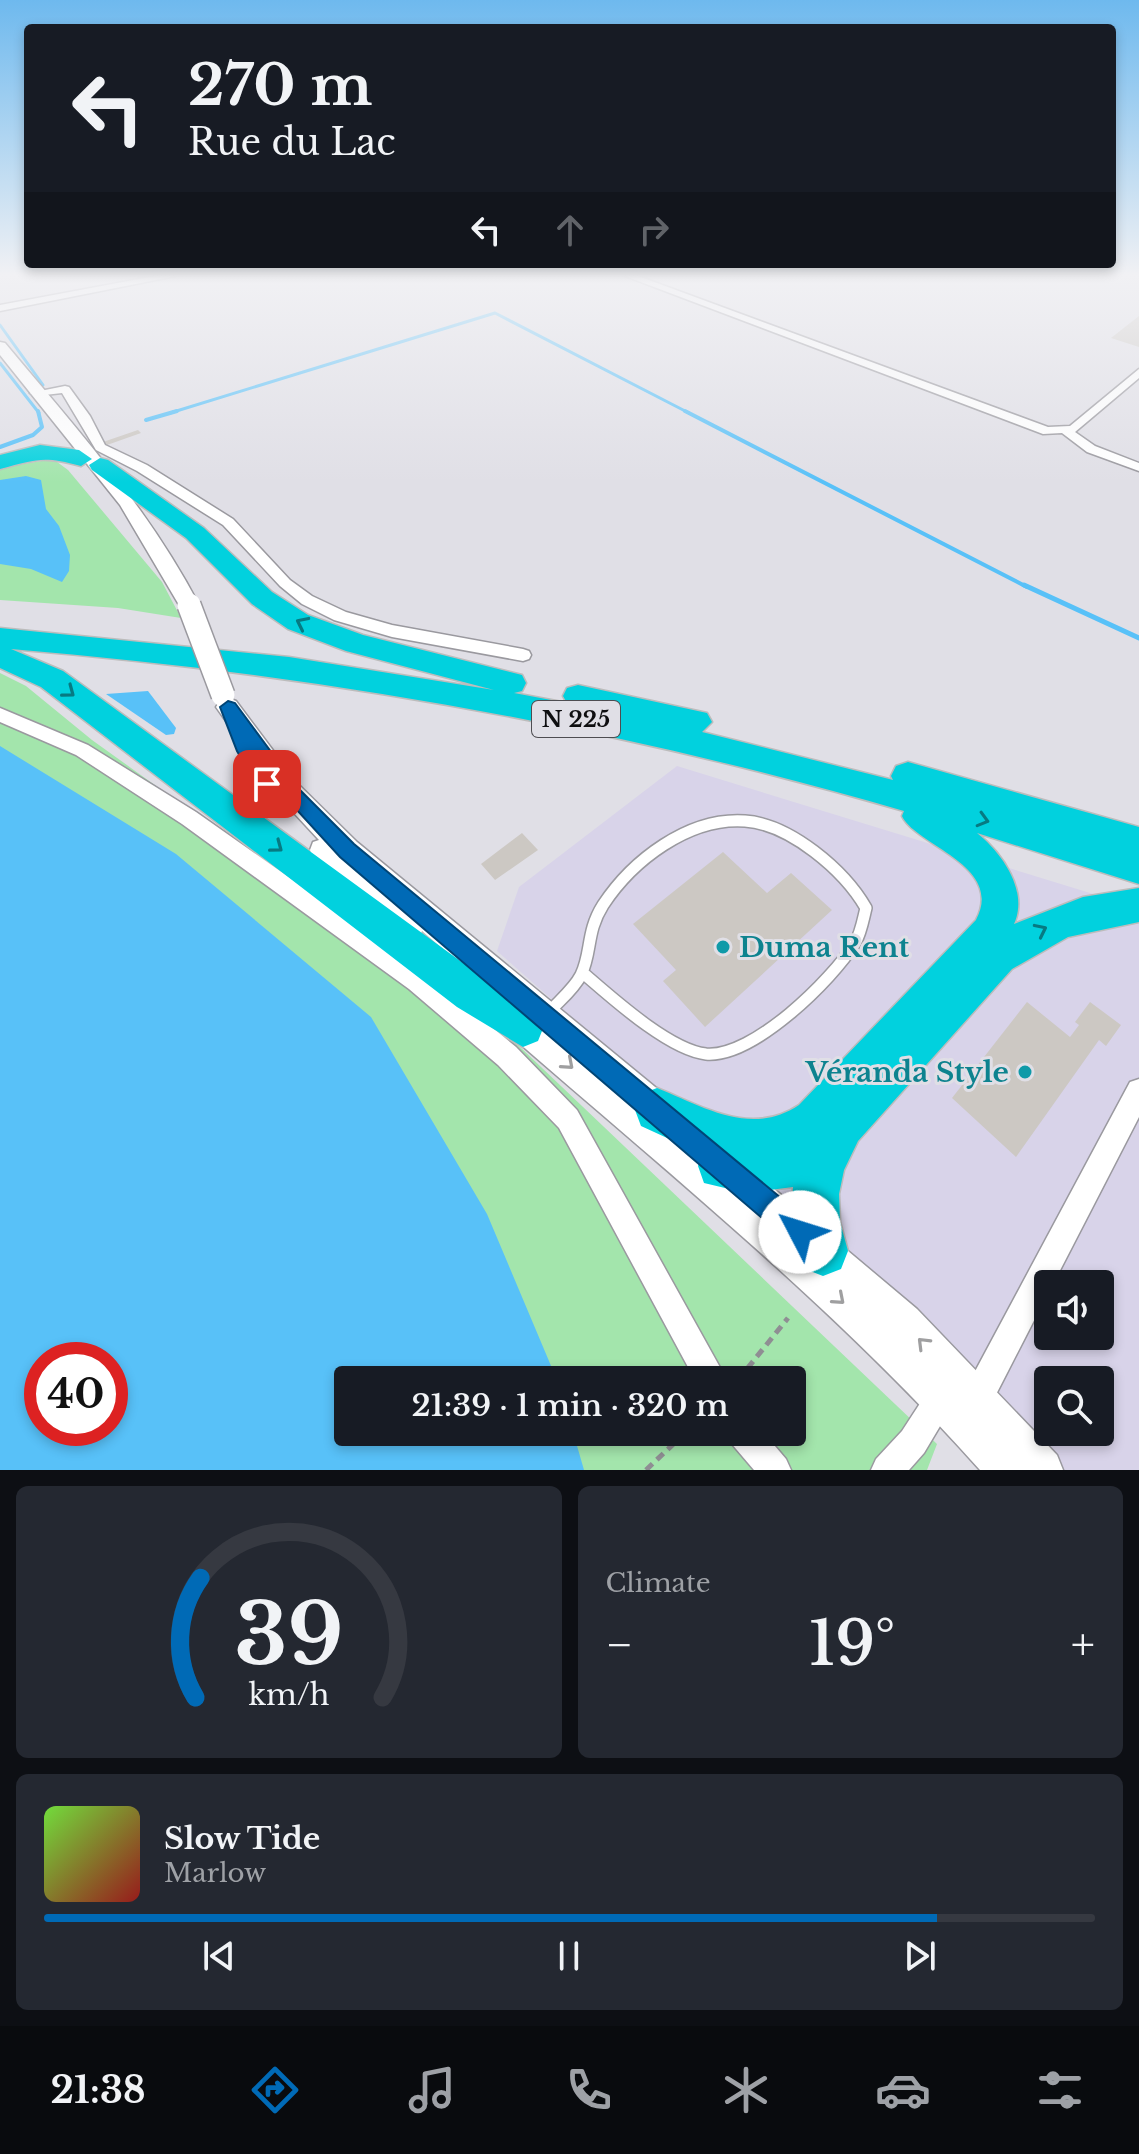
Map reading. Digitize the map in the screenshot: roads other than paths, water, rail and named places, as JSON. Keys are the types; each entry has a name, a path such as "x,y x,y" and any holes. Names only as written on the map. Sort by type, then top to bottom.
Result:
{"highway":[{"path":"2,458 44,439 57,426"},
{"path":"2,458 43,451 87,458 195,533 262,598 298,622 366,647 517,669"},
{"name":"N 225","path":"0,619 517,669 664,714 819,752 1139,842"},
{"name":"N 225","path":"0,638 184,654 332,673 601,723 847,782 1139,868"},
{"path":"0,656 52,679 471,993 533,1025"},
{"path":"601,723 831,788 931,821 953,833 977,854 991,875 998,900 997,919 990,933 801,1133 778,1142 735,1142 695,1130 655,1124"},
{"path":"721,1166 766,1169 799,1162 822,1150 981,972 1009,948 1062,920 1139,905"},
{"path":"823,1251 814,1216 815,1185 821,1164 849,1122"}],"street":[{"path":"810,345 1025,426 1067,432 1091,449 1139,467"},
{"path":"0,346 166,558 226,701 271,768 323,828 533,1025 655,1124 865,1322 960,1398 1042,1470"},
{"path":"1067,432 1139,372"},
{"path":"35,389 57,426 87,458"},
{"path":"35,389 65,389 100,447 138,465 228,522 290,588 314,604 517,669"},
{"path":"0,715 82,750 189,818 417,981 507,1056 568,1119 704,1366"},
{"path":"887,1470 960,1398 1139,1091"},
{"path":"655,1124 721,1166 823,1251 960,1398 1009,1470"},
{"path":"754,1446 775,1470"}],"lane":[{"path":"533,1025 583,973 590,929 616,889 664,844 701,828 746,821 782,833 834,866 856,888 866,908 856,941 818,985 770,1029 740,1048 705,1054 669,1036 583,973"}],"water":[{"path":"26,476 41,480 46,509 59,526 70,555 69,571 62,582 31,569 0,564 0,480"},
{"path":"148,691 176,728 174,734 166,735 106,694"},
{"path":"0,746 176,854 371,1017 487,1214 551,1366 334,1366 334,1446 577,1446 584,1470 0,1470"}],"waterway":[{"path":"14,345 43,385"},
{"path":"170,413 392,345"},
{"path":"556,345 689,413"},
{"path":"0,363 38,412"},
{"path":"146,420 177,411"},
{"path":"685,411 1027,587"},
{"path":"0,447 33,435 42,427 38,412"},
{"path":"1024,585 1139,638"}],"place":[{"name":"Duma Rent","path":"723,947"},
{"name":"Véranda Style","path":"1025,1072"}]}
